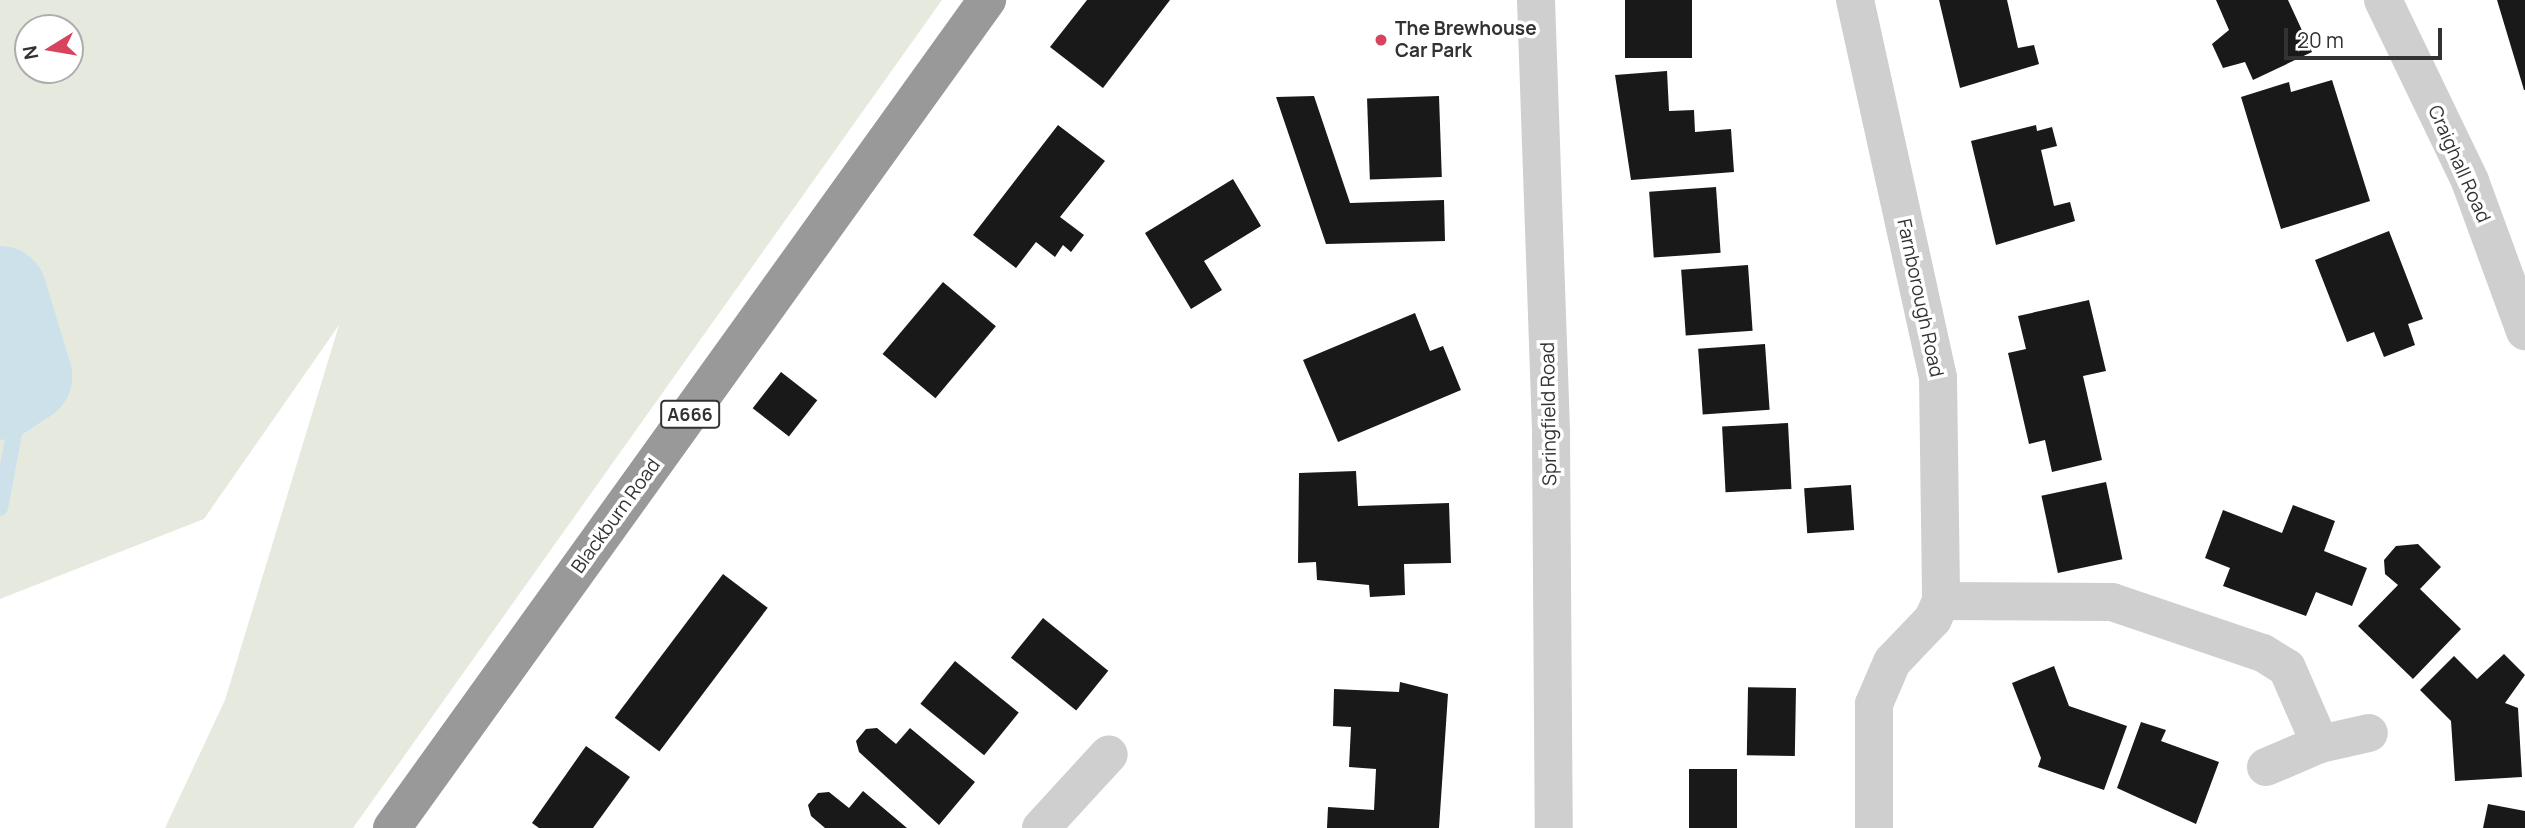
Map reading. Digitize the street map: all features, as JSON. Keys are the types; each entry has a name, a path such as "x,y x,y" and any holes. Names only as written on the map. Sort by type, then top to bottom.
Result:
{"highway":[{"name":"Blackburn Road","path":"392,828 987,0"}],"street":[{"name":"Springfield Road","path":"1536,0 1551,435 1554,828"},
{"name":"Farnborough Road","path":"1855,0 1938,377 1941,601"},
{"name":"Craighall Road","path":"2384,0 2470,181 2525,331"},
{"path":"1874,828 1874,704 1892,662 1933,619 1941,601 2112,602 2251,649 2287,668 2320,744"},
{"path":"2266,768 2320,744 2369,733"},
{"path":"1041,828 1109,754"}],"shaded area":[{"path":"0,0 942,0 353,828 165,828 225,700 339,325 204,519 0,599"}],"building":[{"path":"1087,0 1170,0 1103,88 1050,47"},
{"path":"1625,0 1692,0 1692,58 1625,58"},
{"path":"1939,0 2007,0 2018,48 2034,45 2039,64 1960,88"},
{"path":"2216,0 2288,0 2312,52 2253,80 2245,62 2223,68 2212,44 2229,30"},
{"path":"2497,0 2525,0 2525,90 2524,90"},
{"path":"1667,71 1669,111 1694,110 1695,132 1731,129 1734,172 1631,180 1615,75"},
{"path":"2332,80 2370,201 2281,229 2241,97 2289,82 2291,92"},
{"path":"1314,96 1350,203 1444,200 1445,241 1326,244 1276,97"},
{"path":"1439,96 1442,177 1370,179 1367,99"},
{"path":"1058,125 1105,161 1060,217 1084,235 1071,252 1063,245 1055,257 1036,242 1016,268 973,235"},
{"path":"2036,125 2037,131 2052,127 2057,146 2041,150 2054,206 2070,202 2075,221 1996,245 1971,141"},
{"path":"1233,179 1261,226 1204,261 1222,290 1191,309 1145,233"},
{"path":"1716,187 1721,253 1654,258 1649,192"},
{"path":"2389,231 2423,319 2408,324 2415,345 2384,357 2374,332 2347,342 2315,260"},
{"path":"1748,265 1753,331 1686,336 1681,270"},
{"path":"943,282 996,326 935,398 883,354"},
{"path":"2089,300 2106,371 2083,376 2102,460 2052,472 2045,440 2029,444 2008,353 2026,349 2018,316"},
{"path":"1415,313 1430,351 1443,346 1461,390 1338,442 1303,360"},
{"path":"1765,344 1770,410 1703,415 1698,349"},
{"path":"781,372 817,400 789,437 753,408"},
{"path":"1788,423 1791,489 1726,492 1722,426"},
{"path":"1356,471 1358,506 1449,503 1451,563 1404,564 1405,595 1370,597 1369,585 1317,580 1316,562 1298,563 1299,473"},
{"path":"2106,482 2122,559 2058,573 2041,496"},
{"path":"1851,485 1854,530 1807,533 1804,488"},
{"path":"2293,505 2335,521 2324,551 2367,568 2352,606 2316,592 2306,616 2223,586 2230,568 2205,558 2223,510 2282,533"},
{"path":"2418,544 2441,567 2420,589 2461,629 2413,679 2358,626 2398,585 2385,574 2384,560 2396,546"},
{"path":"723,574 768,608 659,751 615,718"},
{"path":"1043,618 1108,671 1076,710 1011,658"},
{"path":"2504,654 2525,675 2505,703 2518,708 2522,777 2455,781 2451,721 2420,690 2454,656 2477,679"},
{"path":"955,661 1019,713 984,755 920,704"},
{"path":"2054,666 2069,706 2127,726 2104,790 2038,767 2041,758 2012,683"},
{"path":"1400,682 1448,694 1439,828 1327,828 1328,807 1374,810 1376,769 1349,767 1351,727 1333,726 1334,689 1399,692"},
{"path":"1748,687 1796,688 1795,756 1747,755"},
{"path":"2141,722 2166,730 2161,741 2219,762 2196,824 2117,788"},
{"path":"877,728 896,744 910,728 975,782 939,825 859,752 856,741 866,729"},
{"path":"586,746 630,777 593,828 539,828 532,823"},
{"path":"1689,769 1737,769 1737,828 1689,828"},
{"path":"863,791 907,828 825,828 811,816 808,805 818,793 829,792 849,808"},
{"path":"2488,804 2525,811 2525,828 2483,828"}],"waterway":[{"path":"0,293 25,376 0,393"},
{"path":"0,508 25,376"}],"place":[{"name":"The Brewhouse Car Park","path":"1381,40"}]}
